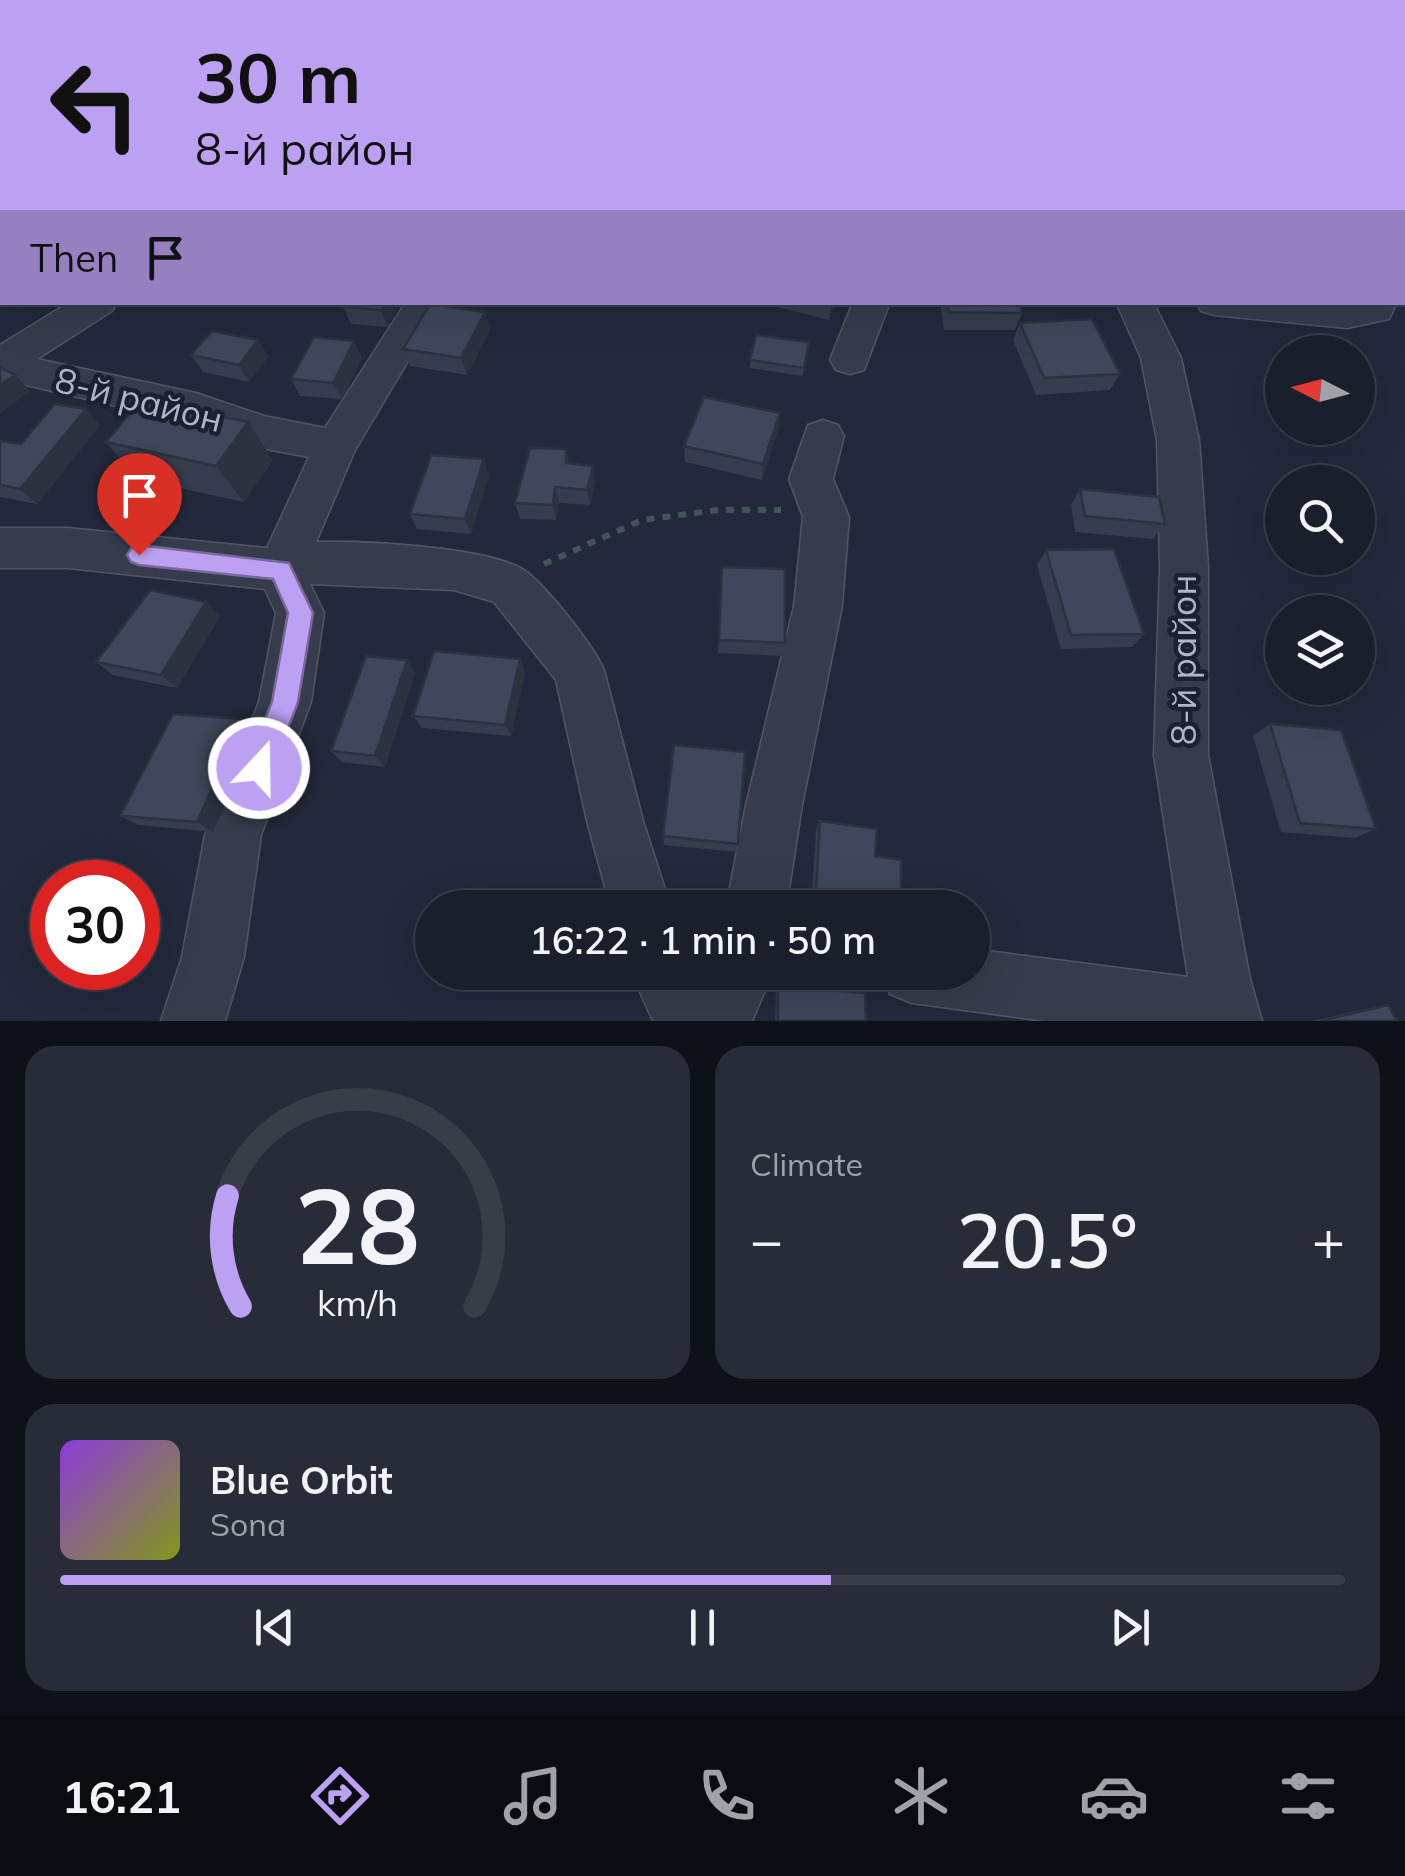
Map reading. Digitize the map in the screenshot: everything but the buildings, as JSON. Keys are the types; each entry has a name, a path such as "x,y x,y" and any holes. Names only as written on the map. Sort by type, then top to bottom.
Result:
{"street":[{"name":"8-й район","path":"0,364 94,305"},
{"path":"193,1021 212,957 233,835 285,702 300,613 280,570 336,446 423,305"},
{"path":"850,360 871,305"},
{"name":"8-й район","path":"1135,305 1161,358 1178,440 1184,566 1182,754 1218,979 1229,1017"},
{"path":"1245,305 1347,315 1376,310 1377,305"},
{"name":"8-й район","path":"0,364 196,409 262,432 336,446"},
{"path":"759,890 818,606 826,517 811,479 822,436"},
{"path":"0,548 68,548 280,570 318,562 454,570 510,586 579,670 614,821 635,890"},
{"path":"990,983 1229,1017"},
{"path":"672,990 688,1021"},
{"path":"720,1021 734,990"}],"path":[{"path":"510,586 560,554 642,520 718,510 775,512 819,500"}],"route":[{"path":"139,555 280,570 300,613 285,702 259,768"}]}
